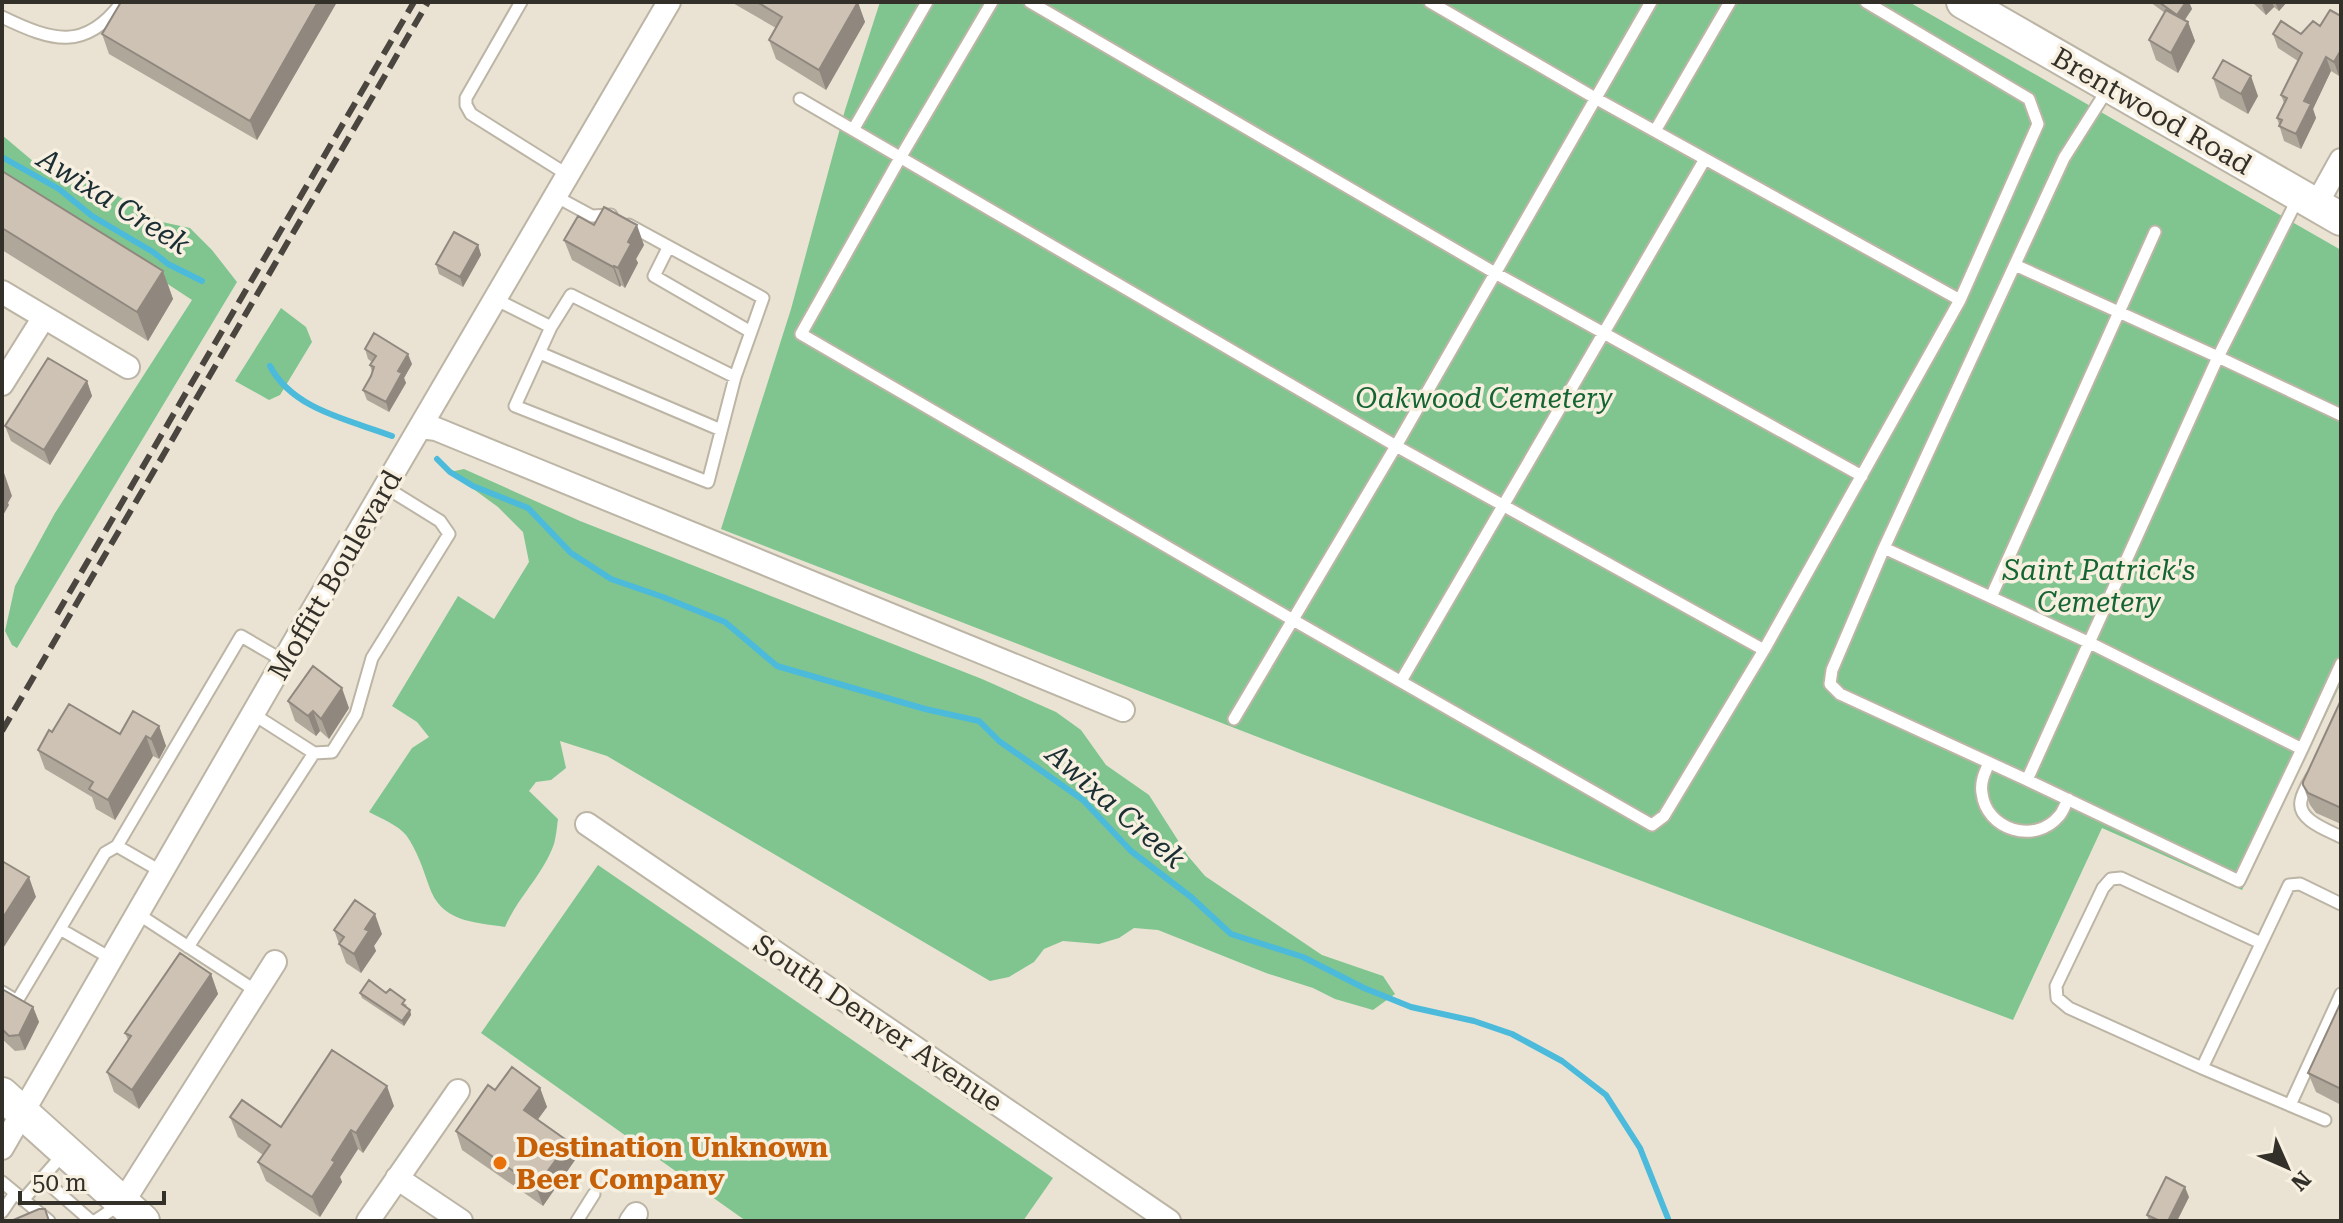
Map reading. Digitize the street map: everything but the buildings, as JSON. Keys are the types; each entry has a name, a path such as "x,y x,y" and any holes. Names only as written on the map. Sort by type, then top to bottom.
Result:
{"street":[{"name":"Moffitt Boulevard","path":"2,1148 12,1104 112,959 669,2"},
{"name":"Brentwood Road","path":"1963,2 2319,206"},
{"path":"2319,206 2341,160"},
{"path":"2,292 128,367"},
{"path":"2,384 44,317"},
{"path":"421,427 436,429 1123,710"},
{"name":"South Denver Avenue","path":"587,824 1161,1219"},
{"path":"12,1104 133,1212 275,962"},
{"path":"368,1221 458,1091"},
{"path":"397,1178 461,1221"}],"lane":[{"path":"2,17 34,33 58,37 86,34 108,21 122,2"},
{"path":"521,2 466,98 466,105 471,114 568,175"},
{"path":"853,130 927,2"},
{"path":"992,2 801,334 1652,825 1664,816 1764,650 1960,300 2038,124 2029,99 1866,2"},
{"path":"1030,2 1495,273 1862,476"},
{"path":"1430,2 1595,98 1960,300"},
{"path":"1234,719 1396,446 1651,2"},
{"path":"1655,131 1730,2"},
{"path":"2110,86 2064,158 1884,548 1832,670 1830,684 1840,694 2239,881 2341,664"},
{"path":"800,99 1396,446 1764,650"},
{"path":"1401,681 1705,159"},
{"path":"555,196 592,216 610,215 763,298 735,377 708,482 515,406 551,327 571,295 735,377"},
{"path":"2027,780 2218,357 2319,206"},
{"path":"1991,597 2155,232"},
{"path":"668,248 654,276 751,332"},
{"path":"2015,265 2341,415"},
{"path":"495,299 551,327"},
{"path":"540,353 721,430"},
{"path":"253,714 314,753 332,752 356,714 372,658 449,534 440,521 385,487"},
{"path":"1884,548 2090,643 2302,749"},
{"path":"2,992 17,1001 105,853 117,846 241,636 284,661"},
{"path":"188,947 314,753"},
{"path":"1989,763 1982,779 1982,793 1994,820 2006,828 2021,832 2035,831 2049,825 2060,816 2068,799"},
{"path":"2314,772 2301,800 2301,809 2306,816 2341,837"},
{"path":"117,846 162,872"},
{"path":"2261,943 2121,878 2111,879 2103,888 2056,986 2057,998 2069,1008 2325,1120"},
{"path":"2202,1068 2289,885 2300,884 2341,904"},
{"path":"138,914 256,991"},
{"path":"60,929 112,959"},
{"path":"2290,1105 2341,994"},
{"path":"2,1212 42,1178 65,1151"},
{"path":"42,1178 93,1221 133,1212"},
{"path":"2,1182 49,1221"},
{"path":"577,1221 594,1194"},
{"path":"25,1221 34,1209"}],"green space":[{"name":"Oakwood Cemetery","path":"880,2 1909,2 2341,250 2341,683 2242,890 2102,828 2013,1020 1302,754 721,529 791,309 845,110"},
{"path":"2,135 34,162 91,180 162,222 190,228 237,282 17,648 5,631 15,586 55,513 192,300 2,175"},
{"path":"281,308 306,327 312,342 280,395 269,400 235,381"},
{"path":"464,469 580,521 982,679 1056,712 1081,730 1106,765 1149,795 1188,856 1205,876 1322,955 1383,976 1395,994 1373,1010 1335,999 1158,930 1134,928 1119,938 1099,944 1063,941 1044,949 1034,962 1009,977 990,981 607,756 560,741 566,768 551,780 536,782 529,791 558,819 554,844 544,866 505,927 470,921 450,913 434,898 417,853 403,831 369,812 412,748 429,737 417,722 392,706 458,596 494,619 529,562 523,532 498,507 450,472"},
{"path":"598,865 1053,1178 1023,1221 746,1221 481,1033"}],"waterway":[{"name":"Awixa Creek","path":"2,157 59,189 92,216 168,264 202,281"},
{"name":"Awixa Creek","path":"270,366 280,381 308,403 324,412 392,436"},
{"name":"Awixa Creek","path":"437,459 450,472 473,486 528,508 571,553 611,579 725,622 777,666 925,709 979,721 999,741 1083,800 1131,851 1191,897 1231,934 1303,957 1364,988 1411,1007 1474,1021 1512,1034 1562,1061 1606,1095 1640,1148 1669,1221"}],"railway":[{"path":"57,614 414,2"},
{"path":"2,731 428,2"}],"place":[{"name":"Destination Unknown Beer Company","path":"500,1163"}],"park label":[{"name":"Saint Patrick's Cemetery","path":"2099,586"}]}
